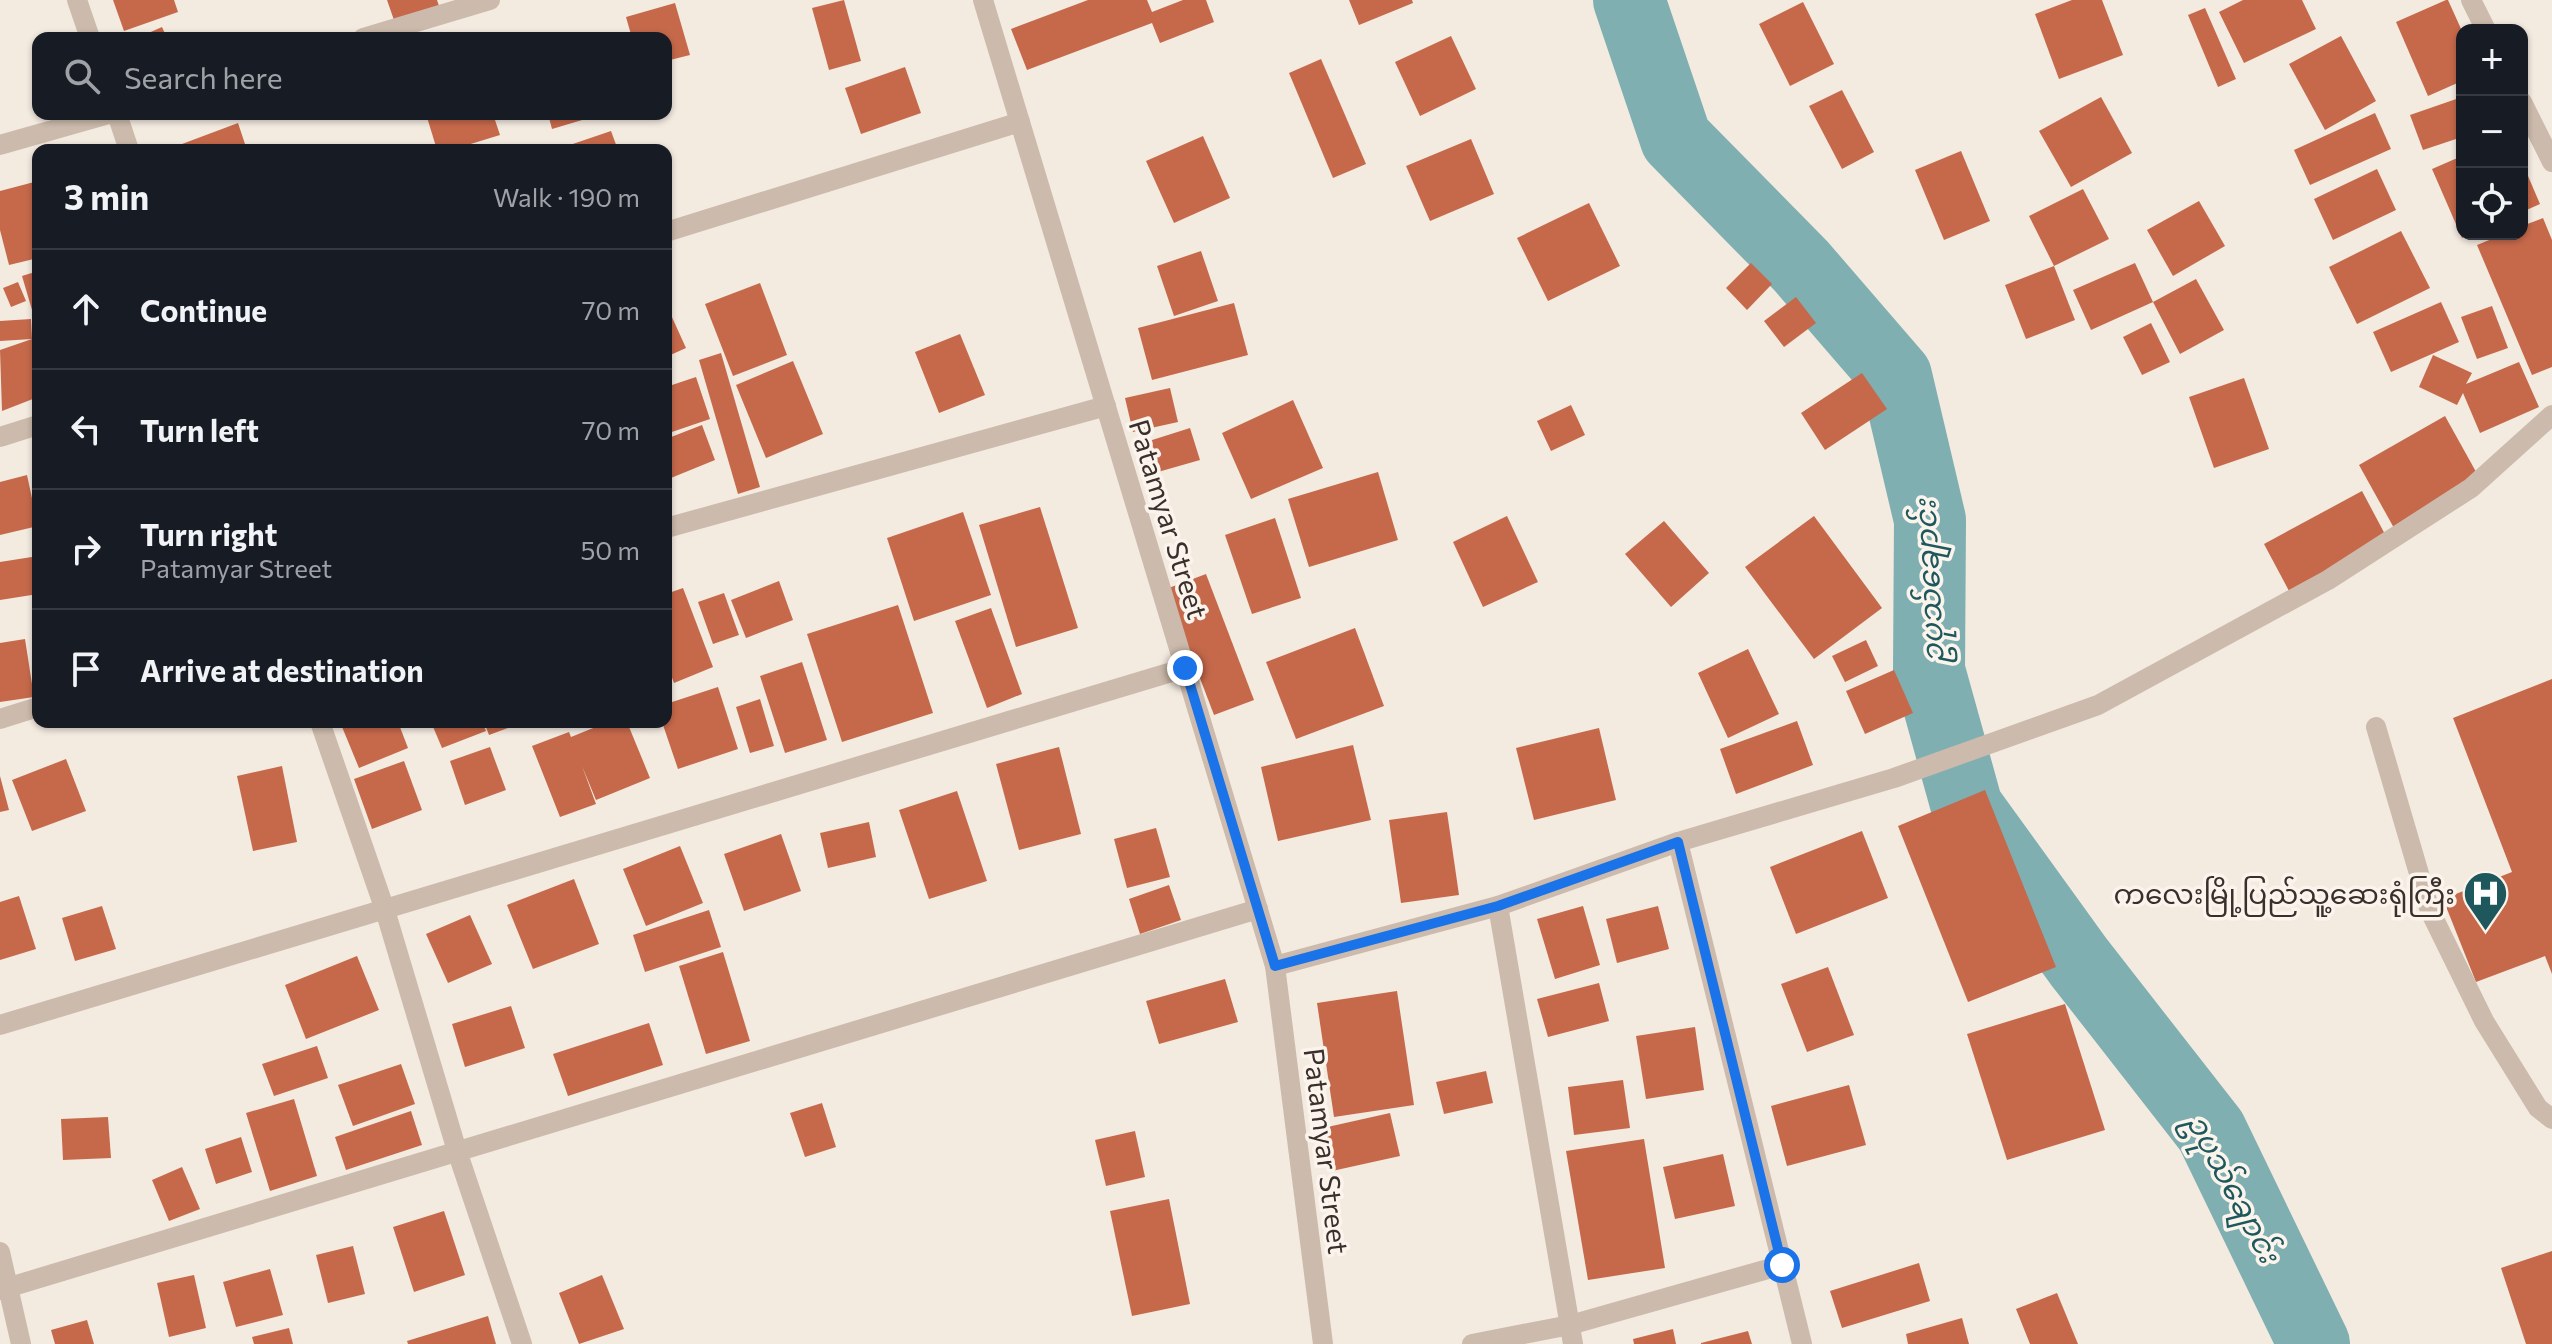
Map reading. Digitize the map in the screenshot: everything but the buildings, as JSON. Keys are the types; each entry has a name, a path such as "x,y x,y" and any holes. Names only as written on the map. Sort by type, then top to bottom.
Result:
{"street":[{"path":"77,0 88,32"},
{"path":"383,32 490,0"},
{"name":"Patamyar Street","path":"983,0 1275,966 1323,1344"},
{"path":"2471,0 2483,24"},
{"path":"2528,114 2552,162"},
{"path":"0,145 88,120"},
{"path":"119,120 127,144"},
{"path":"672,230 1020,122"},
{"path":"672,526 1106,406"},
{"path":"1275,966 1498,906 1678,842 1894,778 2098,705 2328,580 2471,488 2552,415"},
{"path":"0,437 32,427"},
{"path":"0,1025 1185,668"},
{"path":"0,719 32,709"},
{"path":"2376,727 2430,911 2484,1021 2538,1108 2552,1119"},
{"path":"322,728 385,910 457,1151 522,1344"},
{"path":"1678,842 1802,1344"},
{"path":"1498,906 1572,1335"},
{"path":"4,1289 1258,909"},
{"path":"0,1252 4,1289 21,1344"},
{"path":"1472,1344 1572,1335 1782,1265"}],"waterway":[{"name":"ဥပုသ်ချောင်း","path":"1629,0 1676,139 1801,266 1896,376 1930,520 1929,670 1967,807 2079,962 2211,1131 2314,1344"}],"place":[{"name":"ကလေးမြို့ပြည်သူ့ဆေးရုံကြီး","path":"2486,932"}],"route":[{"path":"1185,668 1275,966 1498,906 1678,842 1782,1265"}]}
